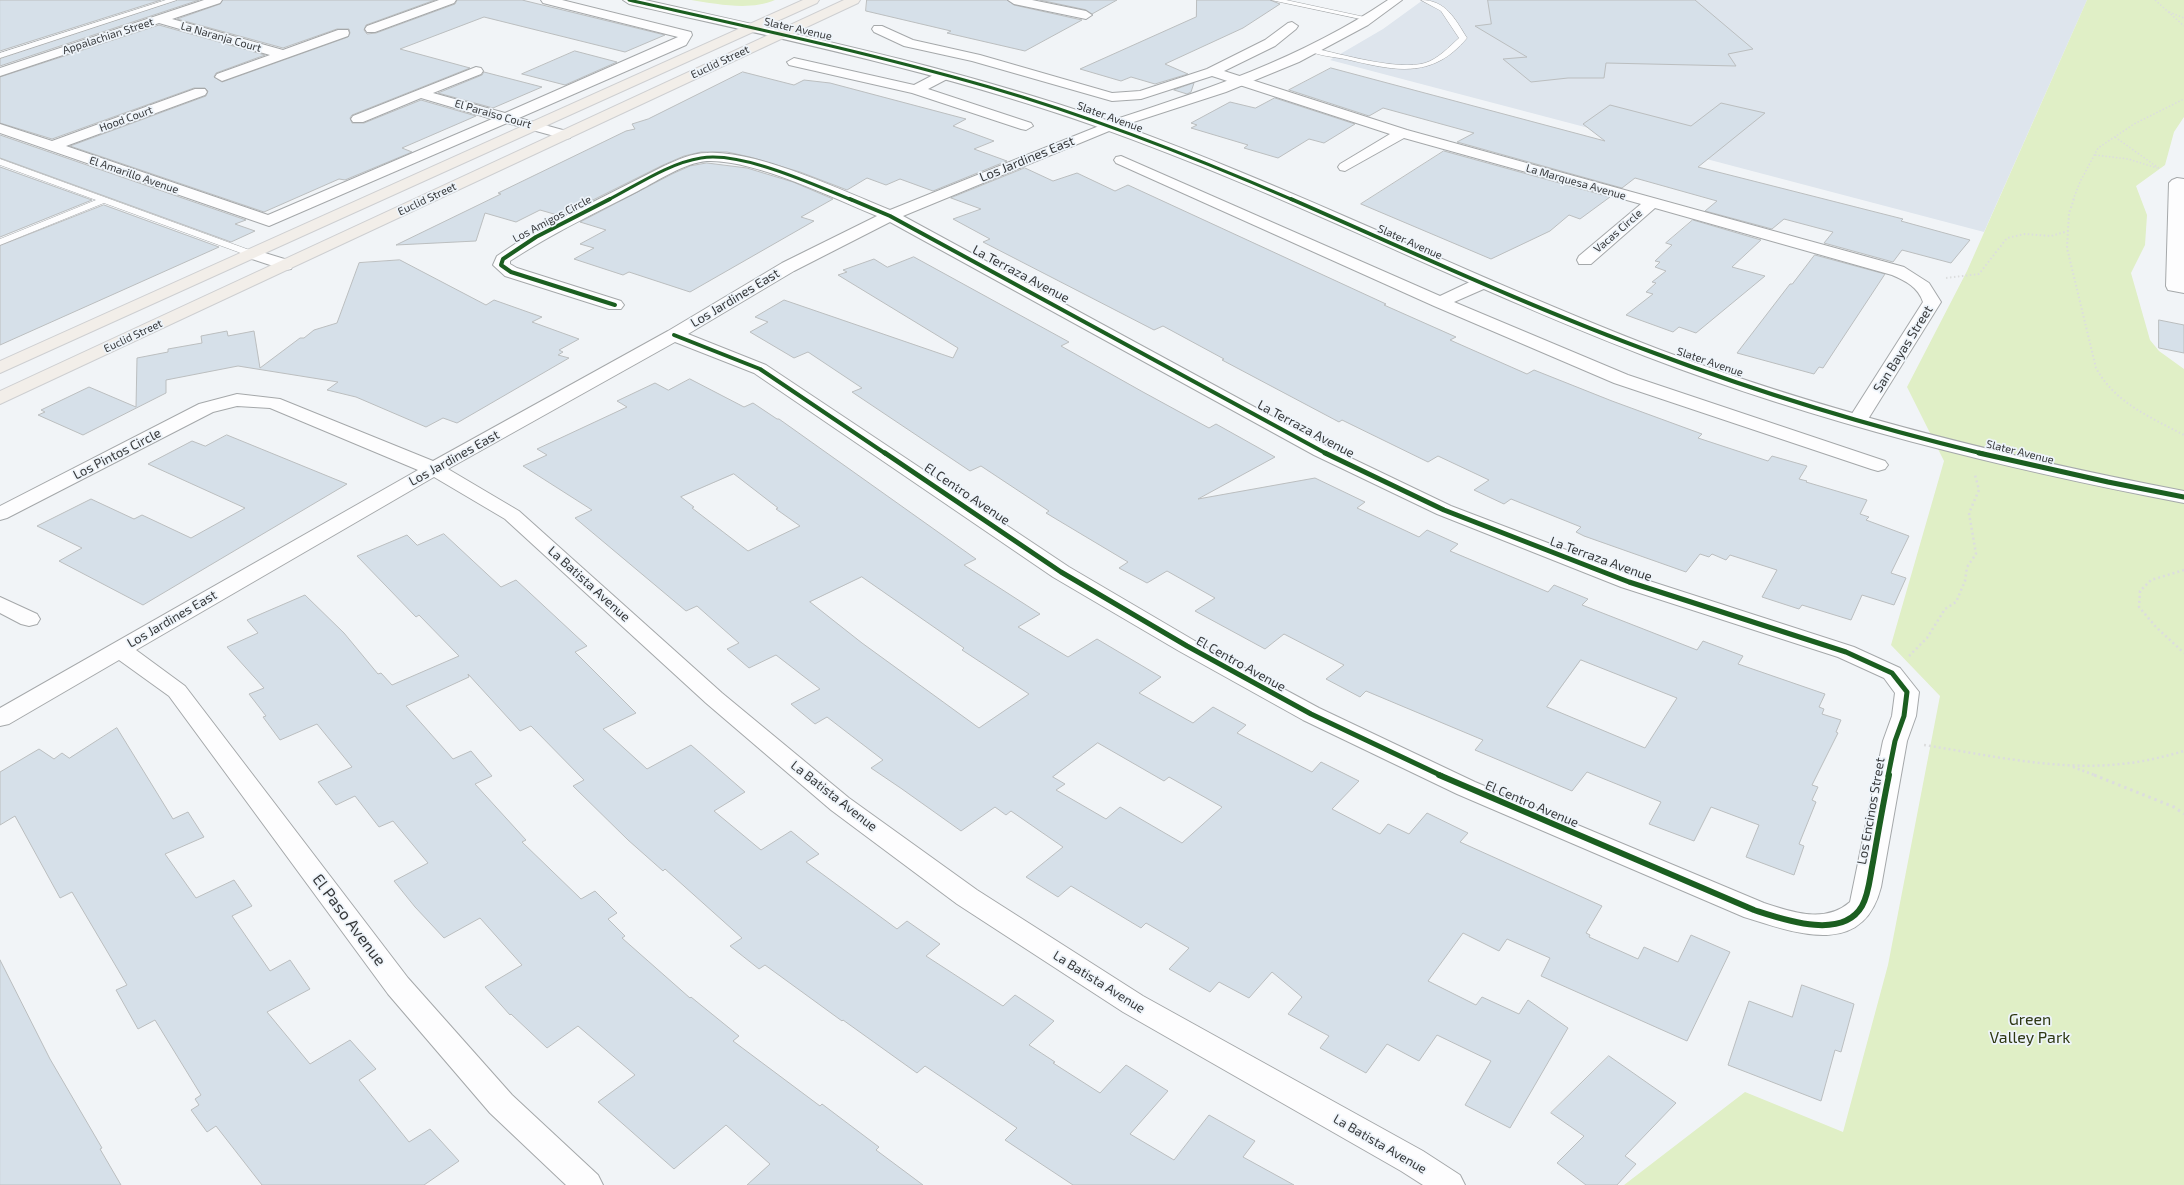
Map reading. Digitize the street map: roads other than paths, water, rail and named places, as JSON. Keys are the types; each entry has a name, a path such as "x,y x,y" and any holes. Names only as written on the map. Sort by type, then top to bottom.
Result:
{"main road":[{"name":"Euclid Street","path":"0,368 813,0"},
{"name":"Euclid Street","path":"0,398 854,0"}],"street":[{"name":"Appalachian Street","path":"0,72 216,0"},
{"path":"371,29 450,0"},
{"path":"507,118 681,42 686,35 547,0"},
{"name":"Slater Avenue","path":"629,0 944,75 1048,105 1110,126 1225,171 1480,284 1589,328 1708,372 1858,420 1970,450 2062,473 2184,498"},
{"path":"1014,0 1086,15"},
{"name":"Los Jardines East","path":"0,718 434,469 674,334 788,267 890,216 1110,126 1236,82 1314,50 1370,19 1391,1"},
{"name":"La Naranja Court","path":"158,19 284,55"},
{"path":"878,29 909,43 975,58 1112,97 1141,95 1212,72 1270,44 1292,26"},
{"path":"222,77 343,33"},
{"path":"794,62 916,90 1026,126"},
{"name":"El Paraiso Court","path":"358,119 476,71"},
{"name":"La Marquesa Avenue","path":"1212,72 1236,82 1402,133 1898,271 1917,279"},
{"path":"916,90 944,75"},
{"name":"Hood Court","path":"52,146 200,92"},
{"name":"El Paraiso Court","path":"420,94 565,135"},
{"name":"El Amarillo Avenue","path":"0,128 269,221 507,118"},
{"path":"1344,167 1402,133"},
{"name":"La Terraza Avenue","path":"706,157 724,158 762,167 817,186 890,216 1321,451 1444,510 1629,582 1846,652 1892,673 1907,692"},
{"name":"Los Amigos Circle","path":"615,305 511,272 501,265 503,259 536,237 669,169 688,161 706,157"},
{"path":"1121,160 1440,302 1621,379 1878,465"},
{"path":"2179,287 2180,184"},
{"name":"Vacas Circle","path":"1585,260 1652,203"},
{"path":"252,254 284,266"},
{"name":"San Bayas Street","path":"1858,420 1932,302 1930,292 1917,279"},
{"path":"1440,302 1480,284"},
{"name":"El Centro Avenue","path":"674,334 760,369 1061,572 1187,646 1311,714 1466,788 1754,910 1802,925 1840,924"},
{"name":"La Batista Avenue","path":"237,400 273,403 434,469 512,515 714,698 840,804 967,897 1133,1004 1412,1161 1449,1185"},
{"name":"Los Pintos Circle","path":"0,514 206,408 237,400"},
{"path":"0,604 29,619"},
{"name":"El Paso Avenue","path":"120,648 177,691 398,986 501,1104 587,1185"},
{"name":"Los Encinos Street","path":"1840,924 1860,909 1868,887 1895,740 1904,716 1907,692"}],"lane":[{"path":"0,56 173,0"},
{"path":"1275,0 1370,19"},
{"path":"1314,50 1357,60 1424,66 1440,59 1463,38 1444,9 1425,0"},
{"path":"0,162 252,254"},
{"path":"0,242 104,200"}],"park label":[{"name":"Green Valley Park","path":"2030,1029"}]}
